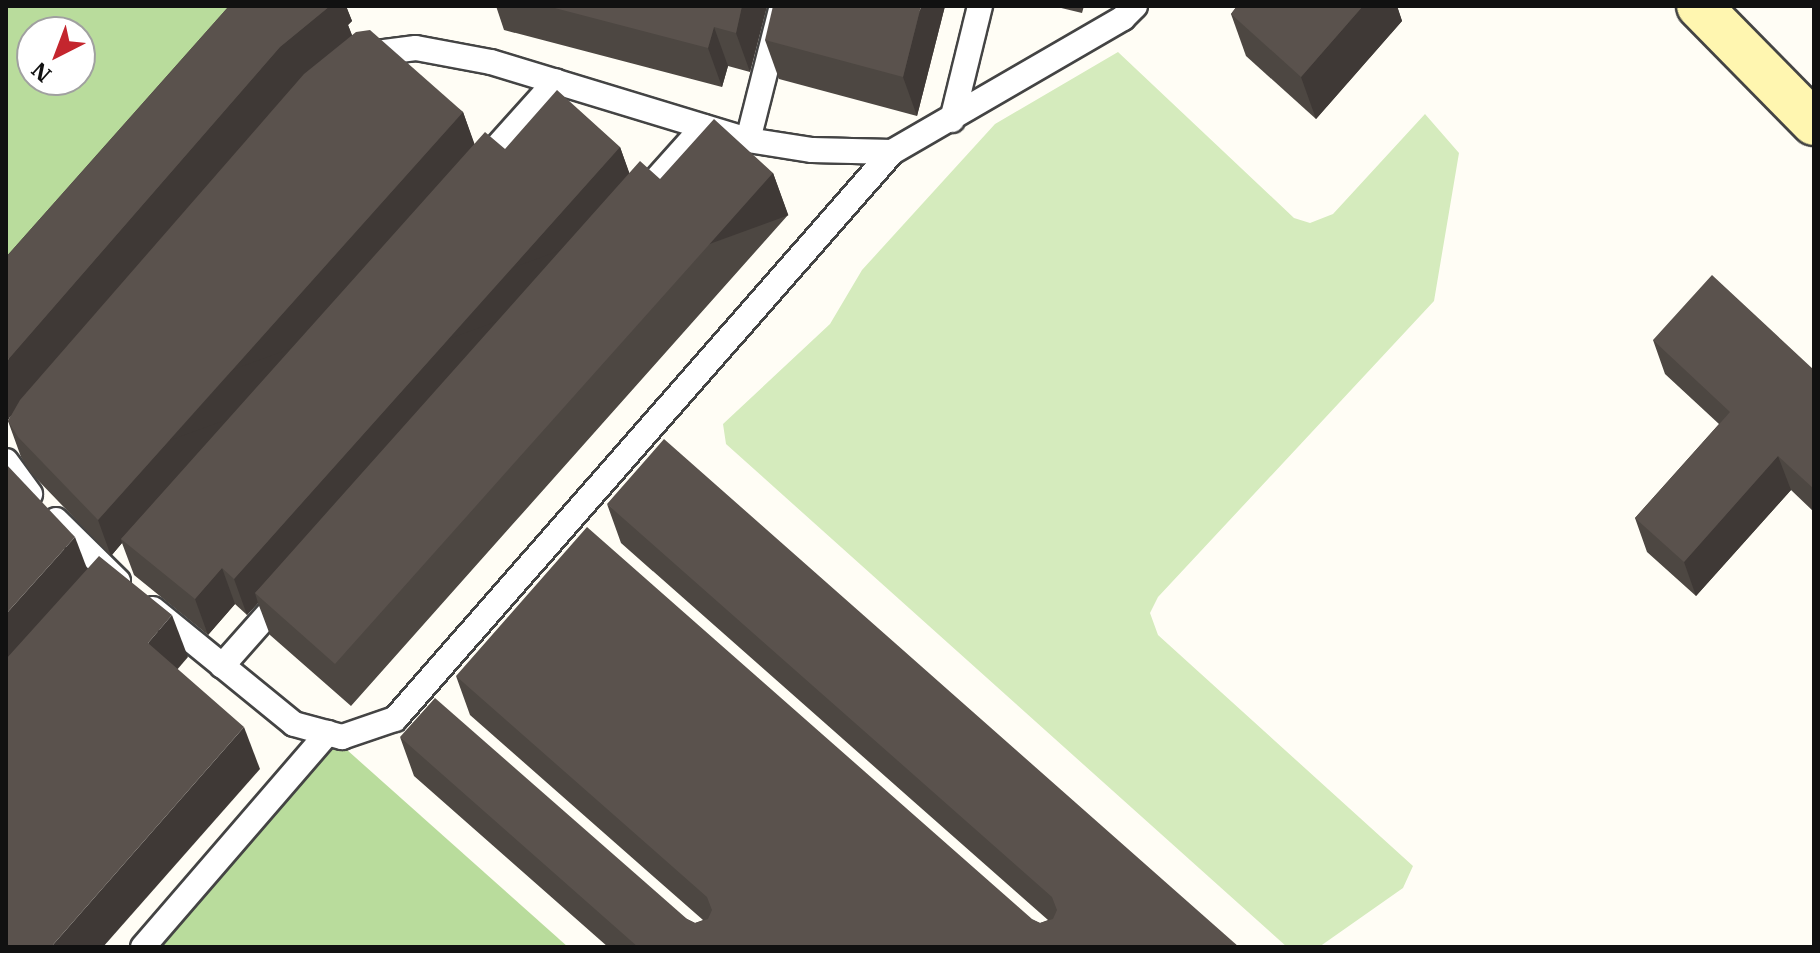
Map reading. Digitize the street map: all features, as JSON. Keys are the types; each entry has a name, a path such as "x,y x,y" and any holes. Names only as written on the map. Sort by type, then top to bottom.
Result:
{"street":[{"path":"1699,6 1814,123"}],"lane":[{"path":"748,140 782,6"},
{"path":"952,120 980,6"},
{"path":"8,452 19,482 107,582 222,666 294,724 342,737 395,719 577,524 892,152 952,120 1123,18 1135,6"},
{"path":"341,72 363,53 416,48 491,62 748,140 812,150 892,152"},
{"path":"461,187 556,81"},
{"path":"620,221 703,127"},
{"path":"107,582 133,553"},
{"path":"222,666 295,584"},
{"path":"420,691 443,711"},
{"path":"143,947 328,733"}],"green space":[{"path":"6,6 230,6 6,266"},
{"path":"1118,52 1294,218 1310,223 1333,214 1425,114 1459,153 1434,301 1158,597 1150,613 1158,635 1413,866 1403,888 1319,947 1287,947 726,444 723,424 830,324 862,270 995,124"},
{"path":"328,733 568,947 143,947"}],"building":[{"path":"229,6 330,6 280,47 6,362 6,257"},
{"path":"547,6 742,6 736,33 714,27 708,48"},
{"path":"773,6 921,6 903,77 765,40"},
{"path":"1237,6 1363,6 1301,77 1231,14"},
{"path":"370,30 463,112 98,520 18,437 8,421 20,400 304,74 356,32"},
{"path":"557,90 620,147 234,579 222,568 195,599 121,539 485,132 505,149"},
{"path":"714,119 773,173 335,664 255,593 640,161 660,179"},
{"path":"1712,275 1814,370 1814,489 1778,456 1684,562 1635,518 1730,412 1653,340"},
{"path":"664,439 1239,947 638,947 400,737 435,698 687,919 695,923 708,919 712,910 707,897 456,676 587,527 1032,919 1040,923 1053,919 1057,910 1052,897 607,504"},
{"path":"6,464 75,537 6,614"},
{"path":"99,556 172,615 148,643 244,727 51,947 6,947 6,659"}]}
